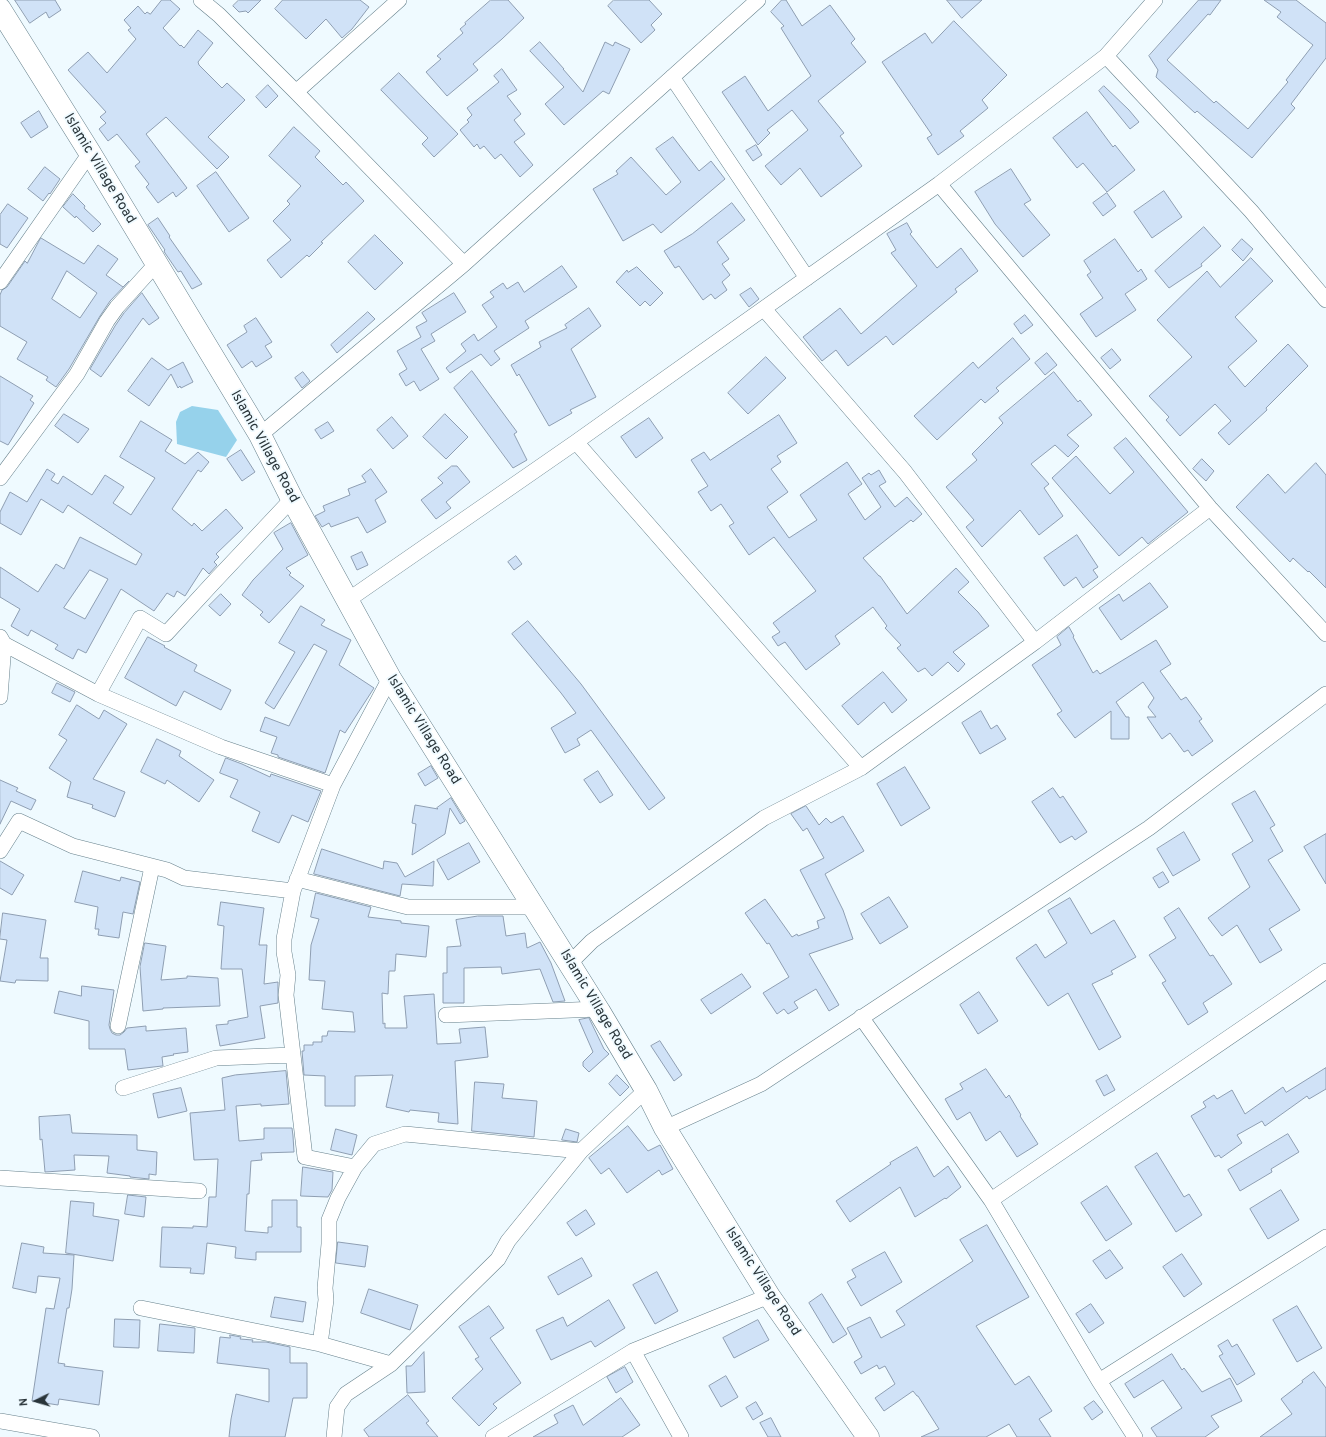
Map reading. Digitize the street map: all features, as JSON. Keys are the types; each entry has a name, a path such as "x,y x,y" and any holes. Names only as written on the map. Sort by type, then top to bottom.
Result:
{"street":[{"path":"201,0 219,15 296,92 464,264"},
{"path":"296,92 399,0"},
{"path":"260,435 464,264 758,0"},
{"path":"348,600 576,442 939,184 1106,56 1155,0"},
{"name":"Islamic Village Road","path":"0,9 90,152 260,435 292,499 390,678 570,963 646,1090 665,1128 769,1296 868,1437"},
{"path":"1106,56 1251,211 1326,300"},
{"path":"672,77 807,278"},
{"path":"0,282 90,152"},
{"path":"939,184 1210,508 1326,634"},
{"path":"0,478 78,374 107,321 117,307 156,264"},
{"path":"764,309 905,472 1035,642"},
{"path":"576,442 862,768"},
{"path":"98,694 140,618 166,634 292,499"},
{"path":"570,963 592,941 764,818 862,768 1035,642 1210,508"},
{"path":"0,697 1,642 98,694 221,747 333,785"},
{"path":"355,1167 305,1157 286,995 288,975 284,952 284,939 295,885 333,785 390,678"},
{"path":"665,1128 761,1084 1149,828 1326,694"},
{"path":"0,851 19,821 73,846 167,870 184,878 295,885 408,907 535,907"},
{"path":"118,1026 152,866"},
{"path":"991,1200 1326,971"},
{"path":"446,1015 598,1009"},
{"path":"861,1018 991,1200 1099,1381 1135,1437"},
{"path":"123,1088 216,1058 293,1055"},
{"path":"334,1437 337,1407 346,1394 391,1364 498,1259 508,1241 581,1152 646,1090"},
{"path":"320,1344 326,1300 324,1288 329,1244 329,1220 338,1198 355,1167 374,1144 405,1134 581,1152"},
{"path":"0,1178 200,1192"},
{"path":"1099,1381 1326,1237"},
{"path":"493,1437 633,1351 769,1296"},
{"path":"141,1308 320,1344 391,1364"},
{"path":"633,1351 682,1437"},
{"path":"0,1421 92,1437"}],"shaded area":[{"path":"192,406 218,410 237,440 226,457 177,444 176,422 180,412"}],"building":[{"path":"15,0 55,0 61,10 49,18 46,12 30,23"},
{"path":"162,0 170,0 180,9 163,28 180,46 181,45 184,48 198,30 213,43 198,62 199,65 222,88 227,83 245,100 208,137 229,157 217,169 166,117 146,134 187,188 176,197 173,192 158,203 146,187 149,184 135,166 140,162 117,134 108,141 99,129 106,123 100,117 106,112 68,70 88,52 107,73 136,39 128,30 131,28 124,20 138,6 145,14 147,12 150,14"},
{"path":"239,0 261,0 248,13 246,11 239,12 233,6"},
{"path":"283,0 360,0 369,7 352,29 342,38 326,19 306,39 275,9"},
{"path":"491,0 508,0 524,18 473,64 478,70 447,96 426,72 441,59 437,56 463,33 460,29 466,24 465,23"},
{"path":"614,0 649,0 662,14 651,25 655,30 641,43 608,6"},
{"path":"782,0 786,0 802,26 830,5 855,39 851,43 866,62 818,101 844,133 840,136 862,166 821,197 800,168 781,185 765,166 808,130 792,110 767,130 770,133 758,145 722,92 745,76 768,111 811,76 781,28 784,26 771,12"},
{"path":"947,0 982,0 962,18"},
{"path":"1199,0 1221,0 1210,15 1208,14 1167,60 1214,103 1216,101 1248,129 1288,82 1286,80 1313,45 1277,17 1281,12 1264,0 1296,0 1326,23 1326,58 1291,104 1295,108 1252,158 1197,111 1195,113 1156,77 1158,70 1149,56"},
{"path":"954,21 1007,75 982,100 988,108 960,131 964,136 938,155 927,138 932,135 882,62 925,33 932,43"},
{"path":"540,42 583,92 605,42 613,46 615,42 630,49 609,94 603,91 564,125 545,104 564,87 530,51"},
{"path":"502,69 517,90 507,96 521,114 514,120 525,134 514,142 533,165 520,177 501,154 495,159 484,146 480,149 477,144 474,147 460,130 469,122 467,120 472,115 467,108 499,82 494,76"},
{"path":"399,73 458,134 434,157 422,144 428,138 381,90"},
{"path":"268,85 278,96 266,108 256,97"},
{"path":"1104,86 1139,122 1130,129 1099,91"},
{"path":"39,111 48,127 31,138 21,123"},
{"path":"1087,112 1113,147 1115,145 1135,170 1107,192 1083,163 1077,168 1053,138"},
{"path":"294,127 320,151 315,157 343,185 346,182 364,201 321,242 323,243 309,257 307,255 281,278 267,260 291,240 273,221 290,204 287,201 301,186 269,156"},
{"path":"673,137 699,171 711,161 725,179 661,233 653,224 623,241 593,189 618,174 616,171 631,157 666,195 681,182 656,149"},
{"path":"756,145 762,155 753,161 746,151"},
{"path":"45,167 60,179 50,194 49,193 43,201 28,189"},
{"path":"1011,169 1031,200 1024,204 1050,235 1023,257 995,224 975,192"},
{"path":"216,172 249,218 229,232 197,186"},
{"path":"1164,191 1182,217 1152,238 1134,212"},
{"path":"1107,193 1116,206 1103,216 1093,203"},
{"path":"73,194 85,206 84,208 101,224 93,232 76,216 75,218 63,207"},
{"path":"732,203 745,220 717,242 729,259 722,264 730,275 722,282 727,290 715,299 711,294 703,300 679,266 675,268 664,251 692,234"},
{"path":"8,204 28,218 7,248 0,244 0,215"},
{"path":"158,218 170,236 169,237 202,284 192,289 181,271 178,272 165,253 165,250 148,225"},
{"path":"907,223 912,232 910,234 937,268 961,248 978,271 955,289 957,292 893,345 886,336 848,366 836,350 822,361 803,337 840,308 861,334 917,286 891,253 896,250 887,234"},
{"path":"1204,227 1221,246 1201,264 1202,266 1169,288 1155,271"},
{"path":"375,235 403,263 375,290 348,262"},
{"path":"41,238 84,264 98,245 118,259 106,275 123,287 129,281 110,301 69,369 56,387 46,380 48,377 17,359 27,342 0,326 0,295 2,290 7,287 25,261 27,263","holes":["67,271 97,293 80,318 52,299"]},
{"path":"1115,239 1138,272 1141,269 1147,279 1125,294 1136,310 1096,337 1080,314 1103,298 1087,275 1091,272 1084,261"},
{"path":"1242,239 1253,249 1243,261 1232,250"},
{"path":"1251,258 1273,281 1235,317 1257,341 1228,367 1245,387 1288,344 1308,366 1266,408 1267,410 1229,445 1218,433 1231,421 1215,404 1180,436 1166,420 1169,417 1149,396 1192,357 1157,320 1207,271 1220,287"},
{"path":"562,266 577,287 525,321 529,328 494,351 500,359 491,366 481,354 450,373 446,368 466,351 461,344 474,334 478,341 497,327 482,305 494,297 490,292 503,283 507,289 518,282 524,292"},
{"path":"637,267 663,293 650,306 645,301 640,306 616,282 627,270 628,272"},
{"path":"751,288 759,299 749,307 740,295"},
{"path":"142,293 159,318 149,325 143,318 101,377 90,369 115,326 124,313"},
{"path":"454,293 466,312 431,334 435,341 421,349 439,379 420,391 414,381 406,386 399,374 407,369 397,351 421,337 416,327 427,321 422,313"},
{"path":"589,308 601,326 571,349 596,397 570,410 572,413 549,426 519,374 517,376 511,365 541,347 539,342 567,328 565,325"},
{"path":"368,312 375,319 337,353 331,345"},
{"path":"1025,315 1033,325 1021,334 1014,324"},
{"path":"256,318 272,342 265,346 272,357 256,367 252,361 242,368 227,345 247,332 244,326"},
{"path":"1013,338 1030,359 996,388 999,391 985,403 981,399 937,440 914,416 973,362 978,368"},
{"path":"1112,349 1121,360 1110,369 1101,358"},
{"path":"1047,353 1057,365 1045,375 1035,363"},
{"path":"766,357 786,378 748,414 728,393"},
{"path":"152,358 168,370 183,362 193,382 178,388 171,374 149,406 128,391"},
{"path":"472,371 517,432 514,434 527,460 513,468 454,388"},
{"path":"303,372 310,381 302,388 295,378"},
{"path":"1054,372 1078,402 1080,400 1092,415 1067,435 1079,446 1068,457 1055,445 1031,464 1049,484 1044,488 1063,516 1039,535 1020,510 982,547 966,527 974,520 946,487 977,460 972,454 1003,423 999,418"},
{"path":"0,376 33,396 30,400 34,403 8,445 0,441"},
{"path":"64,414 89,429 78,443 55,426"},
{"path":"445,414 468,437 446,459 423,437"},
{"path":"779,415 797,443 777,456 781,462 771,469 788,492 767,507 789,538 817,520 800,495 847,462 862,484 848,494 865,520 881,507 862,478 869,473 871,475 879,470 886,482 879,486 895,507 907,497 922,514 913,522 911,520 863,558 880,576 907,614 956,568 969,582 958,592 978,612 989,626 953,652 965,664 958,672 948,662 932,676 925,668 918,672 897,648 901,645 885,628 887,626 873,607 835,636 840,644 806,670 785,642 778,646 772,637 780,632 773,623 816,591 774,537 749,555 729,526 734,523 721,504 711,511 698,492 708,486 691,460 704,452 710,460"},
{"path":"392,417 408,436 393,449 377,430"},
{"path":"649,418 663,438 636,458 621,437"},
{"path":"141,421 172,440 165,451 185,464 198,452 209,462 201,472 198,470 172,509 192,526 194,523 202,531 226,509 243,528 216,554 219,557 214,562 217,565 209,574 203,568 185,596 177,591 174,597 167,593 154,611 121,589 86,653 78,649 73,659 55,649 58,645 31,630 28,636 11,626 20,609 0,597 0,567 38,592 56,564 64,569 80,537 136,565 142,554 68,505 63,513 41,499 21,535 0,523 0,512 10,492 27,502 47,469 55,474 51,480 58,484 63,476 92,495 105,475 124,487 113,503 131,515 155,478 120,457","holes":["90,570 108,579 85,619 64,608"]},
{"path":"328,422 334,431 321,439 315,430"},
{"path":"1126,438 1188,512 1148,544 1142,537 1119,556 1052,478 1076,456 1110,494 1134,472 1114,448"},
{"path":"241,450 255,472 242,481 227,459"},
{"path":"1202,459 1214,471 1206,481 1193,469"},
{"path":"1316,463 1326,475 1326,588 1293,558 1290,562 1236,507 1268,474 1285,493"},
{"path":"452,466 457,466 470,482 446,502 451,508 436,519 421,500 443,483 438,478"},
{"path":"371,469 387,492 375,500 386,522 367,533 358,517 331,527 329,523 322,527 315,516 325,511 323,506 350,495 348,489 366,482 362,476"},
{"path":"291,523 308,555 286,568 291,573 289,575 304,586 269,623 260,615 263,612 242,595 253,580 283,549 274,533"},
{"path":"1077,535 1098,567 1093,570 1098,577 1083,588 1076,577 1064,586 1044,558"},
{"path":"362,552 368,565 357,570 351,557"},
{"path":"516,556 522,564 514,570 508,562"},
{"path":"1150,583 1168,607 1121,640 1099,608 1119,594 1123,601"},
{"path":"221,594 231,604 220,616 209,606"},
{"path":"301,606 325,620 321,625 351,640 339,665 374,688 345,733 340,730 325,773 278,757 278,755 271,753 277,737 260,731 265,717 289,726 327,651 314,644 274,709 265,703 295,652 279,643"},
{"path":"528,621 581,684 665,798 649,810 591,730 577,739 580,745 565,753 551,728 576,713 512,634"},
{"path":"1069,627 1093,673 1097,670 1100,674 1156,640 1171,664 1160,671 1181,700 1186,697 1202,719 1199,721 1213,741 1192,756 1188,750 1184,752 1170,733 1162,739 1147,717 1156,717 1148,707 1154,698 1143,682 1116,702 1126,717 1129,717 1129,739 1111,739 1111,711 1075,738 1057,714 1062,711 1032,665 1061,645 1057,637"},
{"path":"148,637 197,665 194,671 231,690 221,710 184,691 176,706 125,678"},
{"path":"883,672 907,700 892,713 884,702 858,725 842,706"},
{"path":"57,683 75,692 70,702 52,693"},
{"path":"77,705 99,719 104,710 127,724 93,779 125,792 115,817 92,808 93,805 67,797 71,782 49,768 67,740 59,735"},
{"path":"981,711 991,729 997,725 1006,739 980,754 962,723"},
{"path":"157,739 181,751 179,756 214,780 199,802 167,780 165,784 141,772"},
{"path":"226,758 270,777 271,774 321,791 308,822 292,815 279,843 252,831 260,812 230,797 238,780 220,773"},
{"path":"431,766 438,778 425,786 418,774"},
{"path":"905,767 930,808 901,826 877,784"},
{"path":"598,771 613,795 600,803 584,780"},
{"path":"0,780 18,788 16,791 36,800 31,810 11,801 0,824"},
{"path":"1053,788 1060,798 1063,796 1087,832 1075,840 1072,836 1060,843 1032,802"},
{"path":"1255,791 1275,825 1270,828 1283,851 1268,860 1300,910 1269,929 1282,950 1260,963 1237,925 1222,936 1208,918 1250,887 1232,854 1253,841 1232,804"},
{"path":"451,798 465,821 460,824 450,808 445,834 412,855 416,824 412,823 415,805 438,809 437,808"},
{"path":"806,806 819,825 826,818 831,823 843,816 864,851 825,874 843,910 853,939 809,954 839,1005 829,1011 816,989 794,1002 798,1008 788,1014 784,1009 777,1014 763,993 789,977 769,943 767,944 745,913 765,899 792,937 797,934 798,936 819,928 817,921 825,918 800,870 824,858 807,828 803,831 791,814"},
{"path":"1184,832 1200,860 1173,876 1157,849"},
{"path":"1326,834 1326,884 1304,847"},
{"path":"469,843 480,862 448,880 437,860"},
{"path":"322,849 383,869 384,861 397,863 405,877 434,861 433,886 402,884 400,896 314,874"},
{"path":"0,861 24,875 12,895 0,888"},
{"path":"83,871 120,881 121,877 140,882 133,914 123,912 119,938 98,935 99,929 95,929 98,907 75,902"},
{"path":"1163,872 1169,882 1159,888 1153,878"},
{"path":"316,893 371,907 368,917 429,926 426,957 396,954 395,971 389,971 388,994 382,993 383,1024 385,1023 385,1028 407,1028 404,996 434,994 437,1044 461,1043 459,1029 485,1027 488,1057 455,1061 458,1124 438,1122 439,1113 410,1110 409,1112 386,1107 393,1075 355,1076 355,1106 325,1106 325,1076 304,1075 302,1051 304,1051 304,1045 313,1045 313,1042 322,1042 322,1036 327,1036 328,1031 355,1032 353,1012 322,1009 325,981 309,980 311,945 319,919 311,917"},
{"path":"889,897 908,927 880,944 861,914"},
{"path":"1070,898 1091,934 1114,920 1136,957 1111,971 1113,974 1092,984 1121,1037 1099,1050 1068,993 1048,1006 1016,958 1036,944 1045,958 1067,943 1048,911"},
{"path":"221,902 264,908 259,945 267,945 264,984 278,982 278,1003 260,1006 265,1038 220,1046 216,1025 228,1024 228,1021 248,1017 242,969 221,969 224,926 218,925"},
{"path":"1179,908 1210,956 1213,955 1232,984 1203,1003 1208,1012 1188,1025 1162,983 1166,981 1149,955 1176,938 1164,918"},
{"path":"3,913 46,920 40,958 48,958 48,981 16,980 15,983 0,981 7,940 0,939"},
{"path":"478,916 503,916 506,936 525,933 527,948 540,942 551,963 565,1001 553,1002 540,969 502,974 501,967 464,968 464,1003 443,1003 443,973 447,973 447,947 461,946 456,920"},
{"path":"145,943 166,946 161,980 187,978 187,976 218,978 220,1006 163,1008 143,1011 140,967"},
{"path":"742,974 751,987 711,1014 701,1000"},
{"path":"82,986 114,990 109,1025 112,1033 120,1035 127,1028 146,1026 146,1031 186,1028 188,1052 162,1057 163,1066 128,1070 125,1049 89,1049 89,1021 54,1013 59,991 81,996"},
{"path":"979,992 998,1021 978,1034 960,1005"},
{"path":"589,1018 604,1049 609,1054 589,1072 583,1066 583,1062 593,1052 579,1020"},
{"path":"660,1041 682,1075 674,1081 651,1046"},
{"path":"1326,1068 1326,1089 1309,1099 1307,1096 1265,1126 1262,1121 1237,1135 1242,1143 1221,1158 1219,1155 1215,1157 1191,1116 1206,1107 1203,1102 1214,1095 1217,1099 1232,1090 1245,1114 1283,1087 1286,1092"},
{"path":"986,1069 1006,1098 1009,1095 1021,1115 1020,1116 1038,1144 1017,1157 1000,1131 986,1141 970,1112 957,1120 945,1099 963,1089 960,1084"},
{"path":"286,1071 289,1104 236,1106 239,1141 264,1139 264,1128 292,1128 293,1136 294,1152 261,1153 262,1160 251,1161 245,1231 268,1233 268,1227 272,1227 272,1200 297,1200 297,1227 301,1227 301,1252 256,1252 256,1260 235,1258 236,1247 207,1243 204,1274 190,1273 191,1268 160,1267 162,1227 207,1227 209,1197 216,1197 218,1159 194,1160 190,1113 225,1110 222,1078 235,1075"},
{"path":"617,1075 629,1087 620,1096 609,1084"},
{"path":"1107,1075 1115,1090 1104,1096 1096,1081"},
{"path":"475,1082 504,1084 502,1098 537,1101 534,1137 472,1131"},
{"path":"181,1088 187,1111 158,1118 153,1094"},
{"path":"70,1115 72,1133 137,1135 137,1150 157,1152 156,1175 149,1174 149,1179 107,1173 109,1156 74,1155 75,1170 45,1172 42,1139 40,1140 39,1117"},
{"path":"628,1126 648,1151 660,1145 673,1169 662,1175 659,1170 627,1193 609,1168 601,1174 589,1158"},
{"path":"336,1129 357,1135 352,1155 331,1150"},
{"path":"566,1129 579,1133 577,1142 562,1140"},
{"path":"1288,1134 1299,1152 1271,1169 1272,1172 1240,1191 1228,1170"},
{"path":"917,1147 934,1177 948,1166 961,1187 946,1199 945,1198 915,1217 900,1187 850,1222 836,1201 891,1164 890,1163"},
{"path":"1157,1153 1184,1197 1189,1194 1202,1215 1176,1232 1135,1167"},
{"path":"303,1167 333,1172 332,1190 328,1197 301,1196"},
{"path":"1107,1186 1132,1224 1106,1241 1081,1203"},
{"path":"1281,1190 1299,1220 1268,1239 1250,1209"},
{"path":"128,1195 146,1197 144,1217 125,1214"},
{"path":"71,1201 94,1203 93,1216 119,1220 113,1261 66,1253"},
{"path":"586,1210 595,1224 576,1236 567,1223"},
{"path":"987,1225 1029,1297 976,1326 1015,1385 1029,1376 1052,1411 1039,1419 1051,1437 1017,1437 1009,1424 986,1437 921,1437 939,1429 918,1396 913,1391 884,1411 875,1398 895,1384 885,1366 879,1369 877,1365 861,1374 854,1362 862,1357 847,1328 870,1317 881,1338 905,1325 896,1311 973,1261 960,1240"},
{"path":"338,1242 368,1246 365,1267 336,1263"},
{"path":"22,1243 44,1247 43,1253 74,1255 72,1289 69,1308 67,1308 58,1363 65,1364 64,1366 103,1371 99,1405 59,1399 58,1405 32,1401 46,1308 54,1309 60,1278 38,1276 36,1293 13,1288"},
{"path":"1110,1250 1123,1268 1106,1279 1093,1261"},
{"path":"885,1252 902,1282 861,1306 847,1282 856,1277 852,1270"},
{"path":"1182,1254 1202,1284 1184,1297 1163,1267"},
{"path":"582,1258 592,1276 558,1295 548,1277"},
{"path":"657,1272 678,1311 655,1324 633,1285"},
{"path":"369,1289 418,1305 410,1330 361,1313"},
{"path":"822,1294 847,1334 833,1343 809,1303"},
{"path":"275,1297 306,1302 303,1322 271,1317"},
{"path":"609,1300 625,1328 595,1347 591,1341 551,1360 536,1330 563,1317 567,1326"},
{"path":"1091,1304 1104,1323 1089,1333 1076,1314"},
{"path":"489,1306 504,1328 490,1338 521,1383 493,1404 497,1408 479,1426 452,1398 483,1369 475,1359 479,1357 459,1327"},
{"path":"1297,1306 1322,1348 1297,1362 1273,1320"},
{"path":"115,1319 140,1320 139,1348 114,1347"},
{"path":"758,1320 769,1340 734,1358 723,1338"},
{"path":"160,1324 195,1328 194,1353 158,1351"},
{"path":"230,1335 241,1337 240,1339 253,1340 252,1342 266,1342 290,1347 290,1363 307,1363 307,1398 293,1398 285,1437 229,1437 236,1394 269,1402 269,1369 217,1363 220,1337 230,1338"},
{"path":"1228,1340 1232,1347 1237,1344 1255,1374 1237,1385 1219,1356 1223,1354 1218,1346"},
{"path":"424,1352 425,1392 407,1393 406,1366 411,1366"},
{"path":"1172,1354 1182,1370 1184,1368 1202,1392 1230,1378 1242,1401 1211,1416 1219,1427 1205,1437 1157,1437 1151,1428 1182,1408 1163,1380 1134,1398 1125,1384"},
{"path":"625,1367 633,1382 616,1393 607,1377"},
{"path":"1314,1372 1326,1388 1326,1437 1260,1437 1292,1414 1281,1399"},
{"path":"726,1376 738,1397 721,1407 709,1386"},
{"path":"408,1395 429,1421 426,1423 438,1437 369,1437 364,1430"},
{"path":"621,1398 640,1425 622,1437 533,1437 558,1423 554,1415 573,1405 583,1425"},
{"path":"1094,1401 1103,1412 1092,1420 1084,1408"},
{"path":"756,1402 763,1414 753,1420 746,1408"},
{"path":"771,1418 781,1437 768,1437 760,1423"}]}
